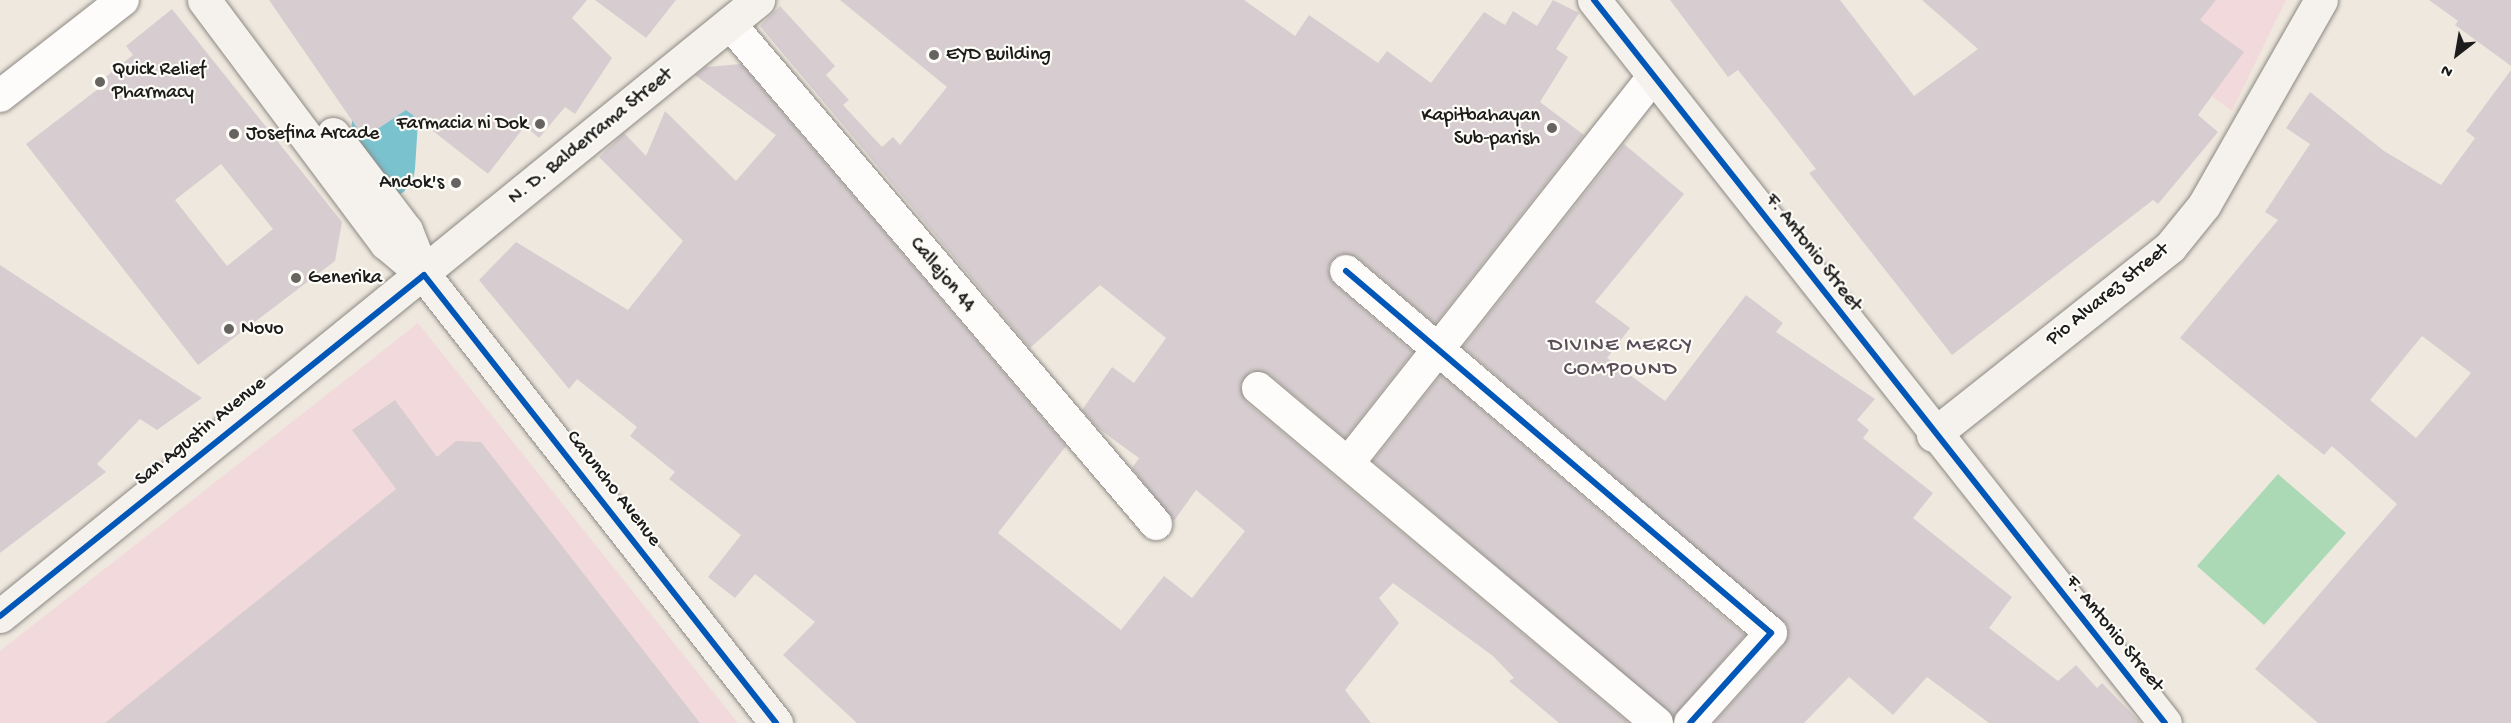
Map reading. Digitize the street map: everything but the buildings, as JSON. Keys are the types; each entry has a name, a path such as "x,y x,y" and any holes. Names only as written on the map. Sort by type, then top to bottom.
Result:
{"street":[{"path":"0,96 123,0"},
{"path":"204,0 386,243 424,275"},
{"path":"232,0 406,230 424,275"},
{"name":"N. D. Balderrama Street","path":"424,275 758,0"},
{"name":"F. Antonio Street","path":"1594,0 1933,435 2165,723"},
{"name":"Pio Alvarez Street","path":"1933,435 2170,247 2204,205 2321,0"},
{"name":"Callejon 44","path":"730,24 1156,524"},
{"path":"1349,462 1654,76"},
{"path":"1346,271 1771,633 1690,723"},
{"name":"San Agustin Avenue","path":"0,616 424,275"},
{"name":"Caruncho Avenue","path":"424,275 776,723"},
{"path":"1258,388 1349,462 1656,723"}],"shaded area":[{"path":"2159,0 2286,0 2232,111 2141,44"},
{"path":"418,323 738,723 0,723 0,651"}],"green space":[{"path":"2278,474 2346,533 2264,625 2197,566"}],"waterway":[{"path":"382,167 393,0"}],"cycle path":[{"path":"1594,0 2165,723"},
{"path":"1346,271 1771,633 1690,723"},
{"path":"0,616 424,275 776,723"}],"place":[{"name":"EYD Building","path":"934,55"},
{"name":"Quick Relief Pharmacy","path":"100,82"},
{"name":"Farmacia ni Dok","path":"540,124"},
{"name":"Kapitbahayan Sub-parish","path":"1552,128"},
{"name":"Josefina Arcade","path":"234,134"},
{"name":"Andok's","path":"456,183"},
{"name":"Generika","path":"296,278"},
{"name":"Novo","path":"229,329"}],"district":[{"name":"DIVINE MERCY COMPOUND","path":"1621,359"}]}
